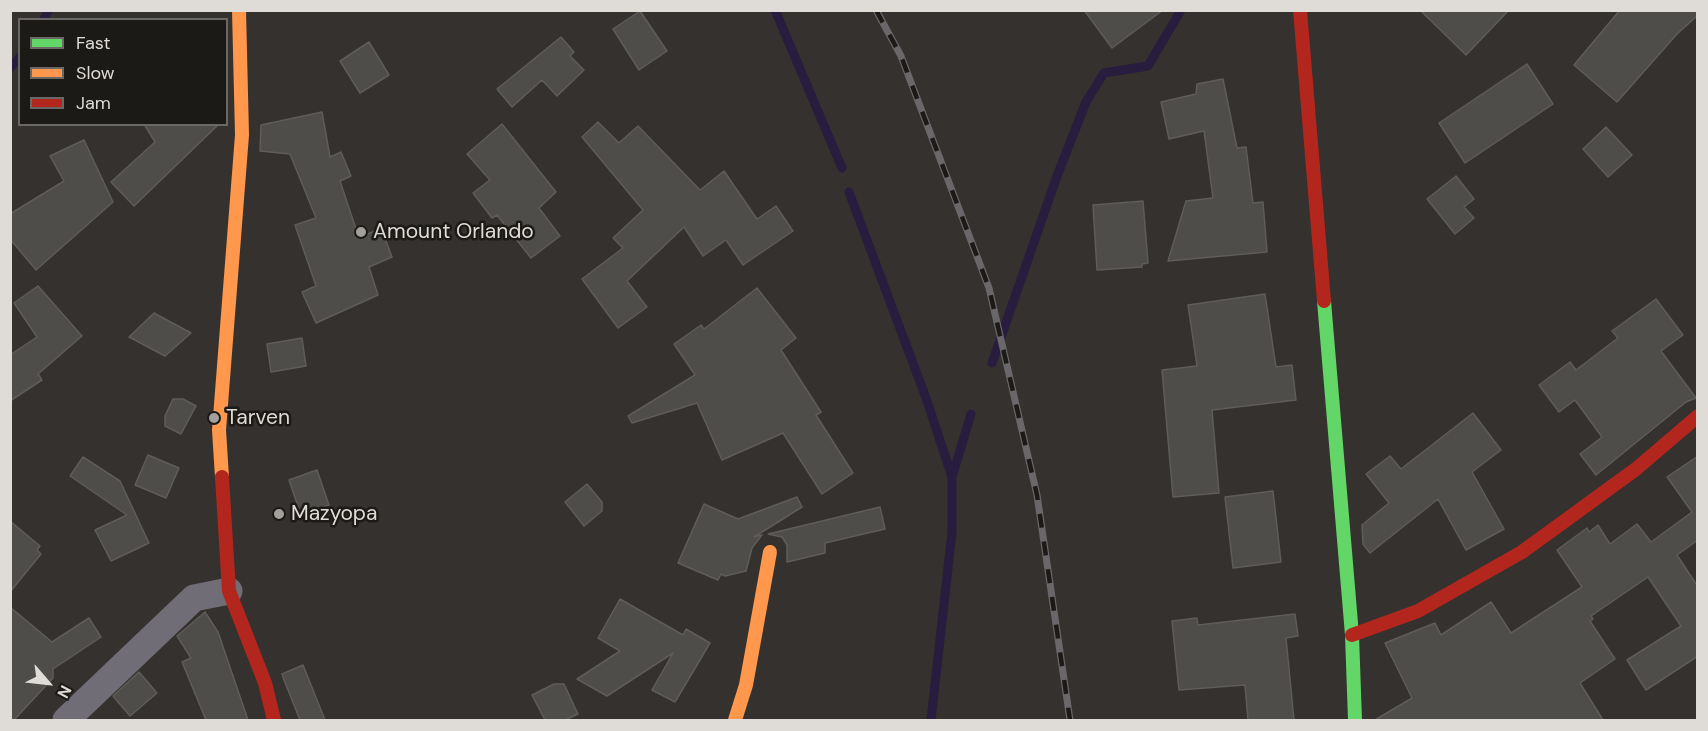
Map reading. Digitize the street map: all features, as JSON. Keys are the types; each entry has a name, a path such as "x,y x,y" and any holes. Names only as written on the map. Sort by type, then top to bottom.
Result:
{"street":[{"path":"239,10 242,135 219,430 229,591 266,683 274,720"},
{"path":"1300,10 1352,635 1356,720"},
{"path":"1352,635 1418,611 1522,552 1636,469 1698,416"},
{"path":"735,720 746,685 770,552"},
{"path":"66,720 194,598 229,591"}],"building":[{"path":"1084,10 1163,10 1112,48"},
{"path":"1420,10 1509,10 1466,55"},
{"path":"1620,10 1698,10 1698,15 1677,34 1617,102 1574,65"},
{"path":"640,11 667,51 639,70 613,29"},
{"path":"561,37 574,52 570,56 584,70 557,96 542,80 512,107 497,89"},
{"path":"369,42 389,75 360,93 340,61"},
{"path":"1527,64 1553,104 1465,163 1439,123"},
{"path":"1223,79 1237,148 1246,147 1253,203 1263,202 1267,252 1168,261 1186,201 1213,198 1204,131 1169,139 1161,102 1196,94 1197,84"},
{"path":"322,112 330,157 341,152 351,176 340,181 359,238 381,228 392,257 369,267 378,295 316,323 302,292 316,286 295,225 316,218 290,154 260,151 261,125"},
{"path":"598,122 619,143 638,126 700,190 724,171 757,219 776,206 793,231 743,265 726,240 703,256 684,227 627,281 647,307 618,328 582,279 623,248 613,238 643,210 582,137"},
{"path":"502,124 556,192 539,208 560,236 531,258 497,215 492,218 473,193 490,180 467,154"},
{"path":"145,126 217,126 134,206 111,182 155,142"},
{"path":"1606,127 1632,155 1608,177 1583,149"},
{"path":"84,140 113,202 36,270 10,239 10,214 64,181 50,156"},
{"path":"1456,176 1474,199 1464,207 1474,218 1455,234 1427,199"},
{"path":"1143,201 1148,263 1142,264 1142,267 1097,270 1093,205"},
{"path":"38,286 82,336 38,374 42,380 10,401 10,355 37,337 14,303"},
{"path":"757,288 796,338 781,350 821,412 816,415 853,473 822,494 783,433 722,460 697,403 632,423 628,416 695,375 674,344 701,325 704,329"},
{"path":"1265,294 1276,367 1292,365 1296,400 1212,410 1219,493 1173,497 1162,370 1197,366 1188,305"},
{"path":"1656,299 1683,335 1661,351 1696,398 1686,402 1596,475 1580,454 1602,437 1575,400 1559,412 1539,385 1570,362 1576,370 1618,338 1612,331"},
{"path":"154,313 191,333 165,356 129,337"},
{"path":"302,338 306,366 271,372 267,344"},
{"path":"173,399 183,399 196,406 181,434 165,426 165,416"},
{"path":"1473,413 1501,450 1472,472 1504,529 1466,550 1438,499 1370,553 1363,544 1362,525 1389,503 1366,474 1390,456 1401,469"},
{"path":"148,455 179,468 166,498 135,485"},
{"path":"1698,456 1698,540 1677,555 1698,587 1698,656 1646,690 1627,660 1681,626 1648,577 1591,616 1593,619 1590,621 1615,659 1580,683 1603,720 1375,720 1412,698 1385,643 1435,623 1441,635 1491,602 1511,633 1582,587 1557,550 1587,528 1589,532 1598,525 1610,544 1637,524 1651,542 1692,512 1667,477"},
{"path":"83,457 120,481 149,543 111,561 95,530 127,515 70,476"},
{"path":"317,470 329,505 301,515 289,480"},
{"path":"587,484 602,502 602,511 584,526 565,502"},
{"path":"1273,491 1281,562 1233,568 1225,497"},
{"path":"797,497 802,507 754,537 762,535 752,548 746,571 725,576 721,574 718,580 678,563 704,504 738,519"},
{"path":"880,507 885,529 825,543 825,553 787,562 787,545 782,537 768,534"},
{"path":"10,521 40,546 37,550 41,554 10,592"},
{"path":"620,599 683,635 686,629 710,643 675,702 652,690 673,653 607,696 577,679 620,651 598,638"},
{"path":"10,607 52,642 89,618 101,637 53,669 53,678 14,720 10,720"},
{"path":"205,612 218,632 248,720 206,720 182,662 191,658 177,636"},
{"path":"1295,614 1298,636 1286,638 1294,720 1248,720 1245,685 1179,690 1172,621 1197,618 1198,625"},
{"path":"303,665 325,720 300,720 282,674"},
{"path":"139,672 157,693 130,716 113,696"},
{"path":"554,684 564,684 578,714 565,720 545,720 532,695"}],"waterway":[{"path":"45,18 48,10"},
{"path":"775,10 842,168"},
{"path":"992,363 1057,176 1086,102 1104,73 1148,66 1181,10"},
{"path":"10,68 18,59"},
{"path":"849,192 926,398 952,477"},
{"path":"931,720 952,532 952,477 971,414"}],"railway":[{"path":"876,10 901,56 989,288 1037,495 1070,720"}],"traffic: fast":[{"path":"1324,301 1352,635 1355,720"}],"traffic: slow":[{"path":"222,477 219,430 242,135 239,10"},
{"path":"735,720 746,685 770,552"}],"traffic: jam":[{"path":"1300,10 1324,301"},
{"path":"1352,635 1418,611 1522,552 1636,469 1698,416"},
{"path":"222,477 229,591 265,683 274,720"}],"place":[{"name":"Amount Orlando","path":"361,232"},
{"name":"Tarven","path":"214,418"},
{"name":"Mazyopa","path":"279,514"}]}
